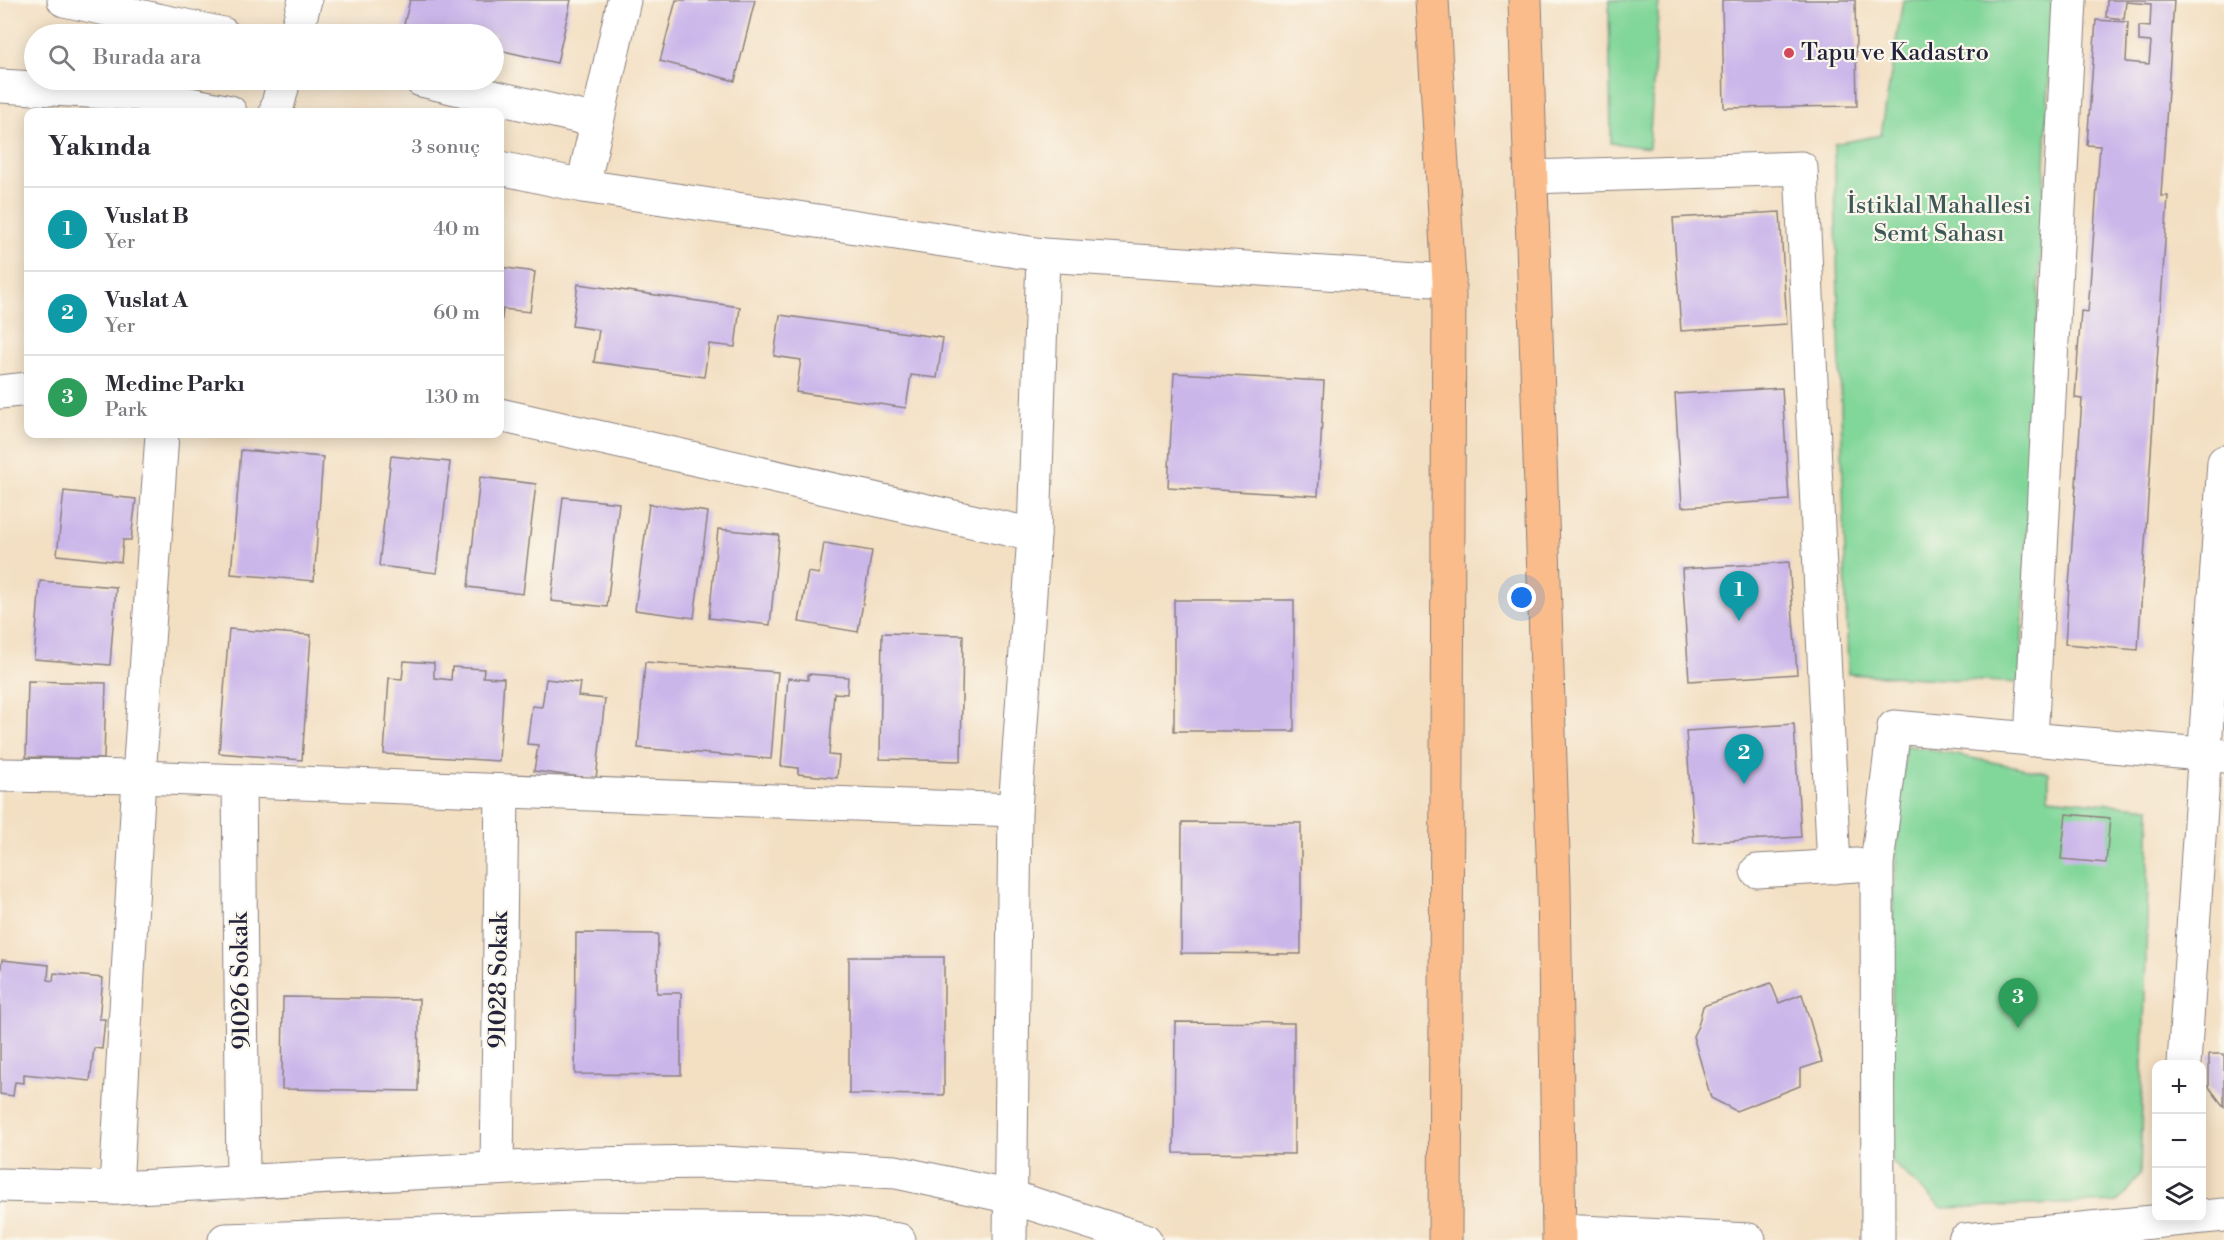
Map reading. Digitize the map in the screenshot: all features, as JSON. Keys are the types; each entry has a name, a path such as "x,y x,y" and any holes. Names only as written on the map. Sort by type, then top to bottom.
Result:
{"main road":[{"path":"1432,0 1449,282 1444,1240"},
{"path":"1525,0 1554,884 1560,1236"}],"street":[{"path":"64,0 176,24"},
{"path":"299,24 305,0"},
{"path":"583,186 624,0"},
{"path":"2031,740 2070,0"},
{"path":"0,86 24,87"},
{"path":"70,90 139,94 210,108"},
{"path":"277,108 282,90"},
{"path":"464,90 597,121"},
{"path":"1530,177 1801,168 1834,867"},
{"path":"504,169 583,186 1043,255 1449,282"},
{"path":"1010,1240 1016,810 1034,535 1043,255"},
{"path":"0,392 24,389"},
{"path":"504,416 1034,535"},
{"path":"116,1188 139,777 162,438"},
{"path":"2185,1060 2215,756 2224,462"},
{"path":"1878,1240 1877,864 1894,727 2215,756"},
{"path":"0,776 139,777 1016,810"},
{"name":"91026 Sokak","path":"239,781 243,1182"},
{"name":"91028 Sokak","path":"497,1168 502,791"},
{"path":"1757,871 1877,864"},
{"path":"0,1185 116,1188 497,1168 703,1162 896,1172 1011,1197 1145,1240"},
{"path":"2206,1216 2224,1215"},
{"path":"1965,1240 1997,1239 2152,1221"},
{"path":"225,1240 584,1228 826,1230 899,1240"},
{"path":"1560,1236 1749,1240"}],"green space":[{"path":"1609,0 1659,0 1649,148 1611,143"},
{"name":"İstiklal Mahallesi Semt Sahası","path":"1903,0 2053,0 2020,683 1848,674 1834,144 1881,135"},
{"path":"1905,745 2049,773 2049,798 2150,808 2140,1175 2118,1202 1942,1208 1891,1161 1893,895"}],"building":[{"path":"410,0 571,0 557,63 504,51 504,24 404,24"},
{"path":"676,0 755,0 735,81 660,61"},
{"name":"Tapu ve Kadastro","path":"1722,0 1855,0 1857,106 1724,108"},
{"path":"2107,0 2174,0 2161,196 2168,196 2138,650 2065,644 2082,399 2075,398 2078,351 2081,311 2088,312 2100,146 2087,145 2096,20 2128,22 2126,62 2149,64 2151,42 2139,41 2139,26 2150,27 2151,4 2126,2 2124,19 2106,17"},
{"path":"1780,212 1787,324 1681,331 1673,218"},
{"path":"504,268 535,272 530,312 504,309"},
{"path":"578,284 740,307 735,347 709,344 704,377 594,362 599,330 572,326"},
{"path":"780,315 943,338 937,378 911,375 906,408 796,392 801,360 774,356"},
{"path":"1174,373 1324,381 1318,496 1168,487"},
{"path":"1782,388 1789,500 1682,507 1675,394"},
{"path":"241,450 323,457 314,581 231,574"},
{"path":"391,456 450,462 437,573 379,566"},
{"path":"480,477 536,484 523,594 468,587"},
{"path":"64,491 136,499 131,540 123,540 121,562 57,555"},
{"path":"563,497 619,503 607,607 551,601"},
{"path":"649,504 708,512 694,618 635,610"},
{"path":"718,529 779,535 770,625 709,618"},
{"path":"824,543 872,551 858,632 799,622 808,572 819,574"},
{"path":"1789,562 1797,674 1689,681 1682,569"},
{"path":"40,581 116,587 110,665 34,659"},
{"path":"1174,600 1294,600 1294,731 1174,731"},
{"path":"229,629 311,635 302,760 219,753"},
{"path":"882,633 963,635 961,761 880,759"},
{"path":"404,661 434,663 434,678 451,680 452,667 484,669 483,677 504,678 499,761 384,754 389,678 402,679"},
{"path":"645,662 778,672 771,759 638,748"},
{"path":"808,674 848,677 847,694 834,693 829,755 839,756 837,778 798,774 798,768 781,766 788,678 808,680"},
{"path":"546,679 580,683 578,696 605,699 596,779 534,771 538,745 527,744 532,706 542,707"},
{"path":"28,681 106,683 104,759 26,757"},
{"path":"1794,724 1801,837 1694,843 1686,731"},
{"path":"2066,814 2110,818 2106,863 2061,859"},
{"path":"1182,822 1301,823 1301,954 1181,953"},
{"path":"576,933 658,934 657,993 681,993 681,1075 575,1074"},
{"path":"849,957 944,957 944,1095 849,1094"},
{"path":"2,960 49,965 48,980 53,981 54,973 103,978 99,1019 105,1019 102,1049 94,1048 90,1081 24,1074 24,1083 15,1082 13,1096 0,1094"},
{"path":"1771,983 1779,1003 1802,994 1822,1062 1800,1069 1800,1086 1736,1111 1711,1098 1693,1036 1703,1006"},
{"path":"283,997 419,999 418,1091 282,1089"},
{"path":"1175,1022 1294,1023 1294,1154 1174,1153"},
{"path":"2209,1054 2224,1054 2224,1107 2209,1087"}],"place":[{"name":"Tapu ve Kadastro","path":"1789,53"},
{"name":"Vuslat B","path":"1739,621"},
{"name":"Vuslat A","path":"1744,784"},
{"name":"Medine Parkı","path":"2018,1028"}]}
